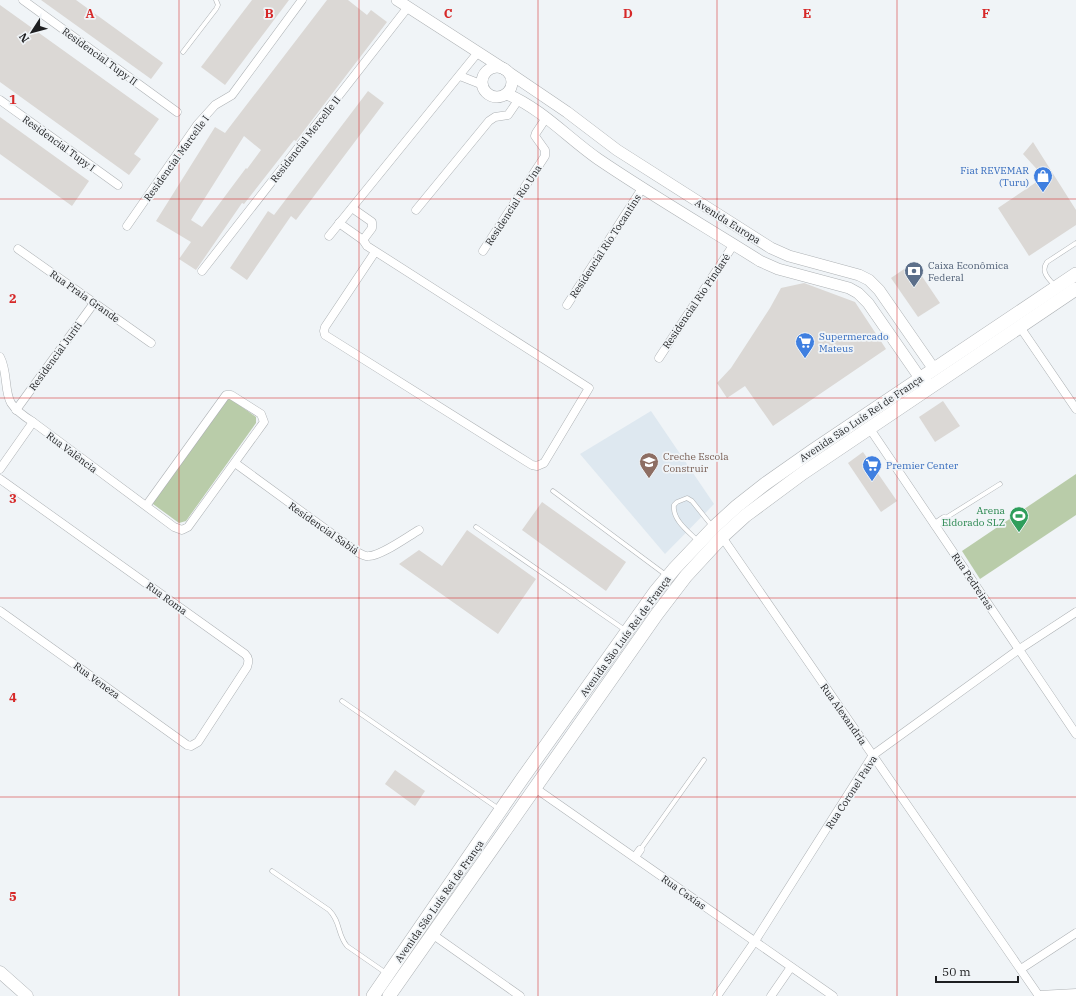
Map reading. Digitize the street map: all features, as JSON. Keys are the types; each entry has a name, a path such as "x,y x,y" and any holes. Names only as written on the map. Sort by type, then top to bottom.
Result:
{"main road":[{"name":"Avenida São Luís Rei de França","path":"389,996 657,614 737,506 784,471 1076,274"},
{"name":"Avenida São Luís Rei de França","path":"373,996 501,810 655,592 699,543 745,516 772,495 1076,289"},
{"path":"0,972 27,996"}],"street":[{"name":"Residencial Tupy II","path":"23,0 178,112"},
{"name":"Residencial Marcelle I","path":"127,226 197,125 215,105 232,95 302,0"},
{"name":"Avenida Europa","path":"397,0 466,44 478,55 506,71 567,112 616,150 771,248 789,256 859,275 872,283 879,290 931,365 937,367"},
{"name":"Residencial Mercelle II","path":"202,271 408,7"},
{"name":"Avenida Europa","path":"478,55 486,73"},
{"path":"329,236 478,55"},
{"path":"460,76 483,85 486,73 494,68 506,71 512,81 512,86 507,94"},
{"name":"Avenida Europa","path":"483,85 488,94 493,96 498,97 507,94 519,99 593,155 769,266 854,290 865,299 920,378"},
{"path":"416,210 489,121 495,117 508,115 519,99"},
{"name":"Residencial Tupy I","path":"0,100 118,186"},
{"name":"Residencial Rio Una","path":"483,251 545,156 545,150 536,136 536,133 546,118"},
{"name":"Residencial Rio Tocantins","path":"567,305 643,187"},
{"path":"352,208 372,222 372,228 364,240"},
{"path":"339,224 364,240 367,246 375,252 589,388 544,463 537,466 532,465 325,335 325,327 375,252"},
{"name":"Residencial Rio Pindaré","path":"659,358 734,244"},
{"name":"Rua Praia Grande","path":"18,249 152,343"},
{"path":"828,283 832,268"},
{"name":"Residencial Juriti","path":"16,410 94,303"},
{"path":"1020,327 1076,409"},
{"path":"0,358 6,371 9,398 16,410"},
{"path":"920,378 933,386"},
{"path":"146,506 226,395 231,394 261,414 264,422 235,463"},
{"name":"Rua Valência","path":"16,410 146,506 182,530 188,527 235,463"},
{"path":"0,469 33,422"},
{"name":"Rua Pedreiras","path":"870,428 1018,650 1076,734"},
{"name":"Residencial Sabiá","path":"235,463 357,552 367,557 375,556 383,552 419,530"},
{"name":"Rua Roma","path":"0,479 248,658 249,662 247,667 198,742 194,745"},
{"path":"935,525 944,519"},
{"name":"Rua Alexandria","path":"718,532 1039,995"},
{"name":"Rua Veneza","path":"0,611 187,745 194,745"},
{"name":"Rua Coronel Paiva","path":"717,996 755,941 873,755 1018,650 1076,612"},
{"name":"Rua Caxias","path":"535,788 833,996"},
{"path":"635,858 640,850"},
{"path":"1021,969 1076,933"},
{"path":"432,934 520,996"},
{"path":"771,996 791,967"},
{"path":"1039,995 1076,993"}],"lane":[{"path":"183,52 216,9 218,5 216,0"},
{"path":"1055,287 1044,272 1044,266 1047,262 1076,243"},
{"path":"944,519 1000,484"},
{"path":"552,491 668,576"},
{"path":"699,543 674,514 674,505 676,502 687,498 692,501 718,532"},
{"path":"476,527 627,632"},
{"path":"342,701 501,810"},
{"path":"640,850 704,760"},
{"path":"272,871 329,910 335,916 343,941 347,946 388,974"}],"shaded area":[{"name":"Creche Escola Construir","path":"651,411 714,504 665,554 580,454"}],"green space":[{"path":"229,399 256,417 256,423 186,521 179,523 153,504 153,502 226,400"},
{"name":"Arena Eldorado SLZ","path":"1076,474 1076,515 980,579 962,551"}],"building":[{"path":"41,0 76,0 163,63 151,79"},
{"path":"252,0 289,0 225,85 201,67"},
{"path":"327,0 348,0 367,15 371,10 387,22 296,141 294,140 244,204 242,203 196,270 179,259 191,242 156,221 215,127 225,133","holes":["244,136 261,150 202,227 191,220"]},
{"path":"0,5 159,119 134,154 141,159 129,175 0,82"},
{"path":"368,91 384,103 296,220 291,216 247,280 230,268 268,211 274,215"},
{"path":"0,117 89,181 72,206 0,154"},
{"name":"Fiat REVEMAR (Turu)","path":"1033,142 1076,210 1076,225 1029,256 998,208 1044,177 1023,154"},
{"name":"Caixa Econômica Federal","path":"913,263 940,303 918,317 891,278"},
{"name":"Supermercado Mateus","path":"804,283 855,302 886,349 773,426 745,386 727,398 717,383 731,368 770,308 781,288"},
{"path":"943,401 960,426 935,442 919,417"},
{"name":"Premier Center","path":"863,452 897,501 881,512 848,463"},
{"path":"542,502 626,562 606,591 522,530"},
{"path":"467,530 536,579 498,634 399,564 419,550 442,566"},
{"path":"395,770 425,791 415,806 385,784"}],"place":[{"name":"Fiat REVEMAR (Turu)","path":"1043,193"},
{"name":"Caixa Econômica Federal","path":"914,288"},
{"name":"Supermercado Mateus","path":"805,359"},
{"name":"Creche Escola Construir","path":"649,479"},
{"name":"Premier Center","path":"872,482"},
{"name":"Arena Eldorado SLZ","path":"1019,533"}]}
